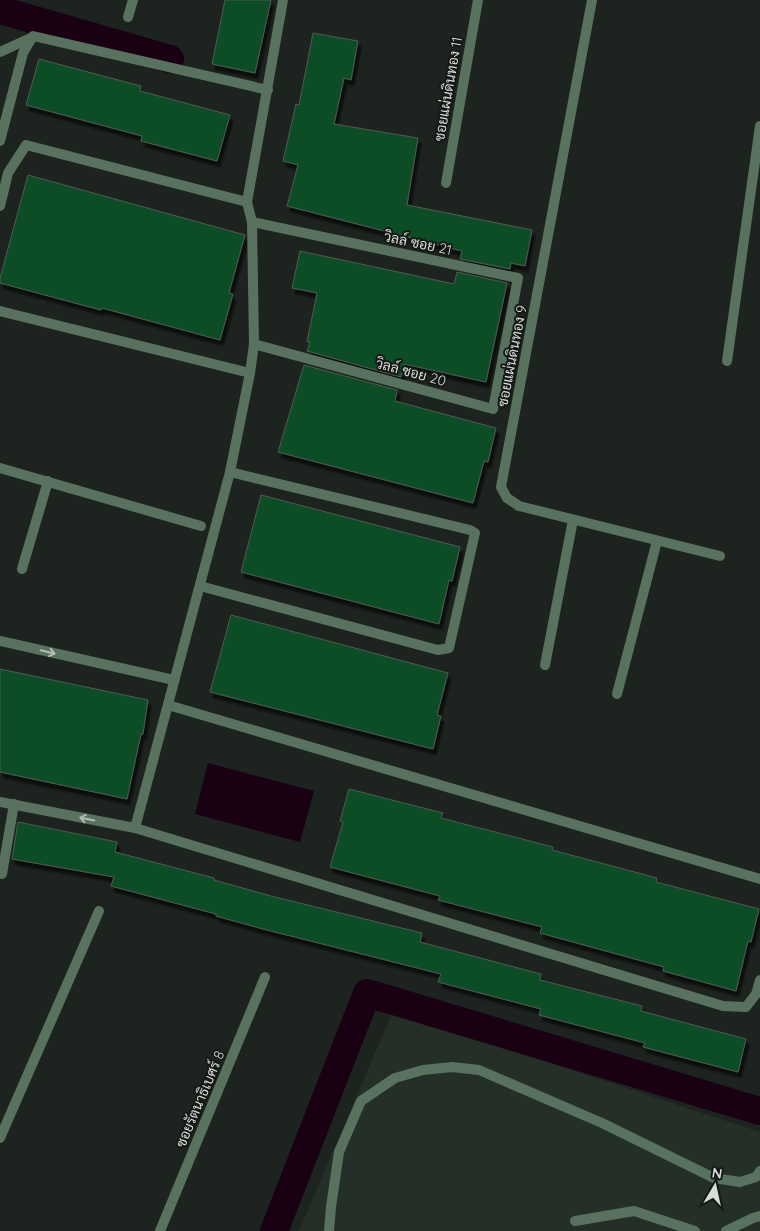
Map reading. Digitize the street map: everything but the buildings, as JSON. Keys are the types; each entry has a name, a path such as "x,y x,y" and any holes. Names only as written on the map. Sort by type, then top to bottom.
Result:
{"street":[{"path":"128,17 133,0"},
{"path":"135,828 230,472 250,373 254,344 252,222 247,202 283,0"},
{"name":"ซอยแผ่นดินทอง 11","path":"446,183 478,0"},
{"name":"ซอยแผ่นดินทอง 9","path":"592,0 502,487 507,498 519,506 720,556"},
{"path":"0,52 34,36 268,90"},
{"path":"0,141 23,53 34,36"},
{"path":"727,361 760,126"},
{"path":"0,206 8,173 26,146 247,202"},
{"name":"วิลล์ ซอย 21","path":"252,222 518,278 505,339"},
{"path":"0,311 250,373"},
{"name":"วิลล์ ซอย 20","path":"254,344 493,409 505,339"},
{"path":"0,468 201,526"},
{"path":"200,586 438,650 449,648 476,534 470,530 230,472"},
{"path":"22,569 48,481"},
{"path":"545,665 573,520"},
{"path":"617,694 657,540"},
{"path":"0,641 174,680"},
{"path":"168,705 760,879"},
{"path":"0,802 135,828 723,1006 746,1007 756,994 760,980"},
{"path":"2,874 14,804"},
{"path":"0,1138 99,911"},
{"name":"ซอยรัตนาธิเบศร์ 8","path":"160,1231 265,977"},
{"path":"329,1231 339,1152 361,1101 395,1078 424,1070 452,1067 479,1070 602,1123 714,1178 740,1182 756,1177 760,1170"},
{"path":"575,1222 634,1211 695,1231"},
{"path":"726,1231 760,1216"}],"shaded area":[{"path":"208,763 314,791 300,842 195,814"},
{"path":"393,1011 760,1132 760,1231 299,1231"}],"waterway":[{"path":"0,10 170,59"},
{"path":"274,1231 367,993 760,1111"}]}
